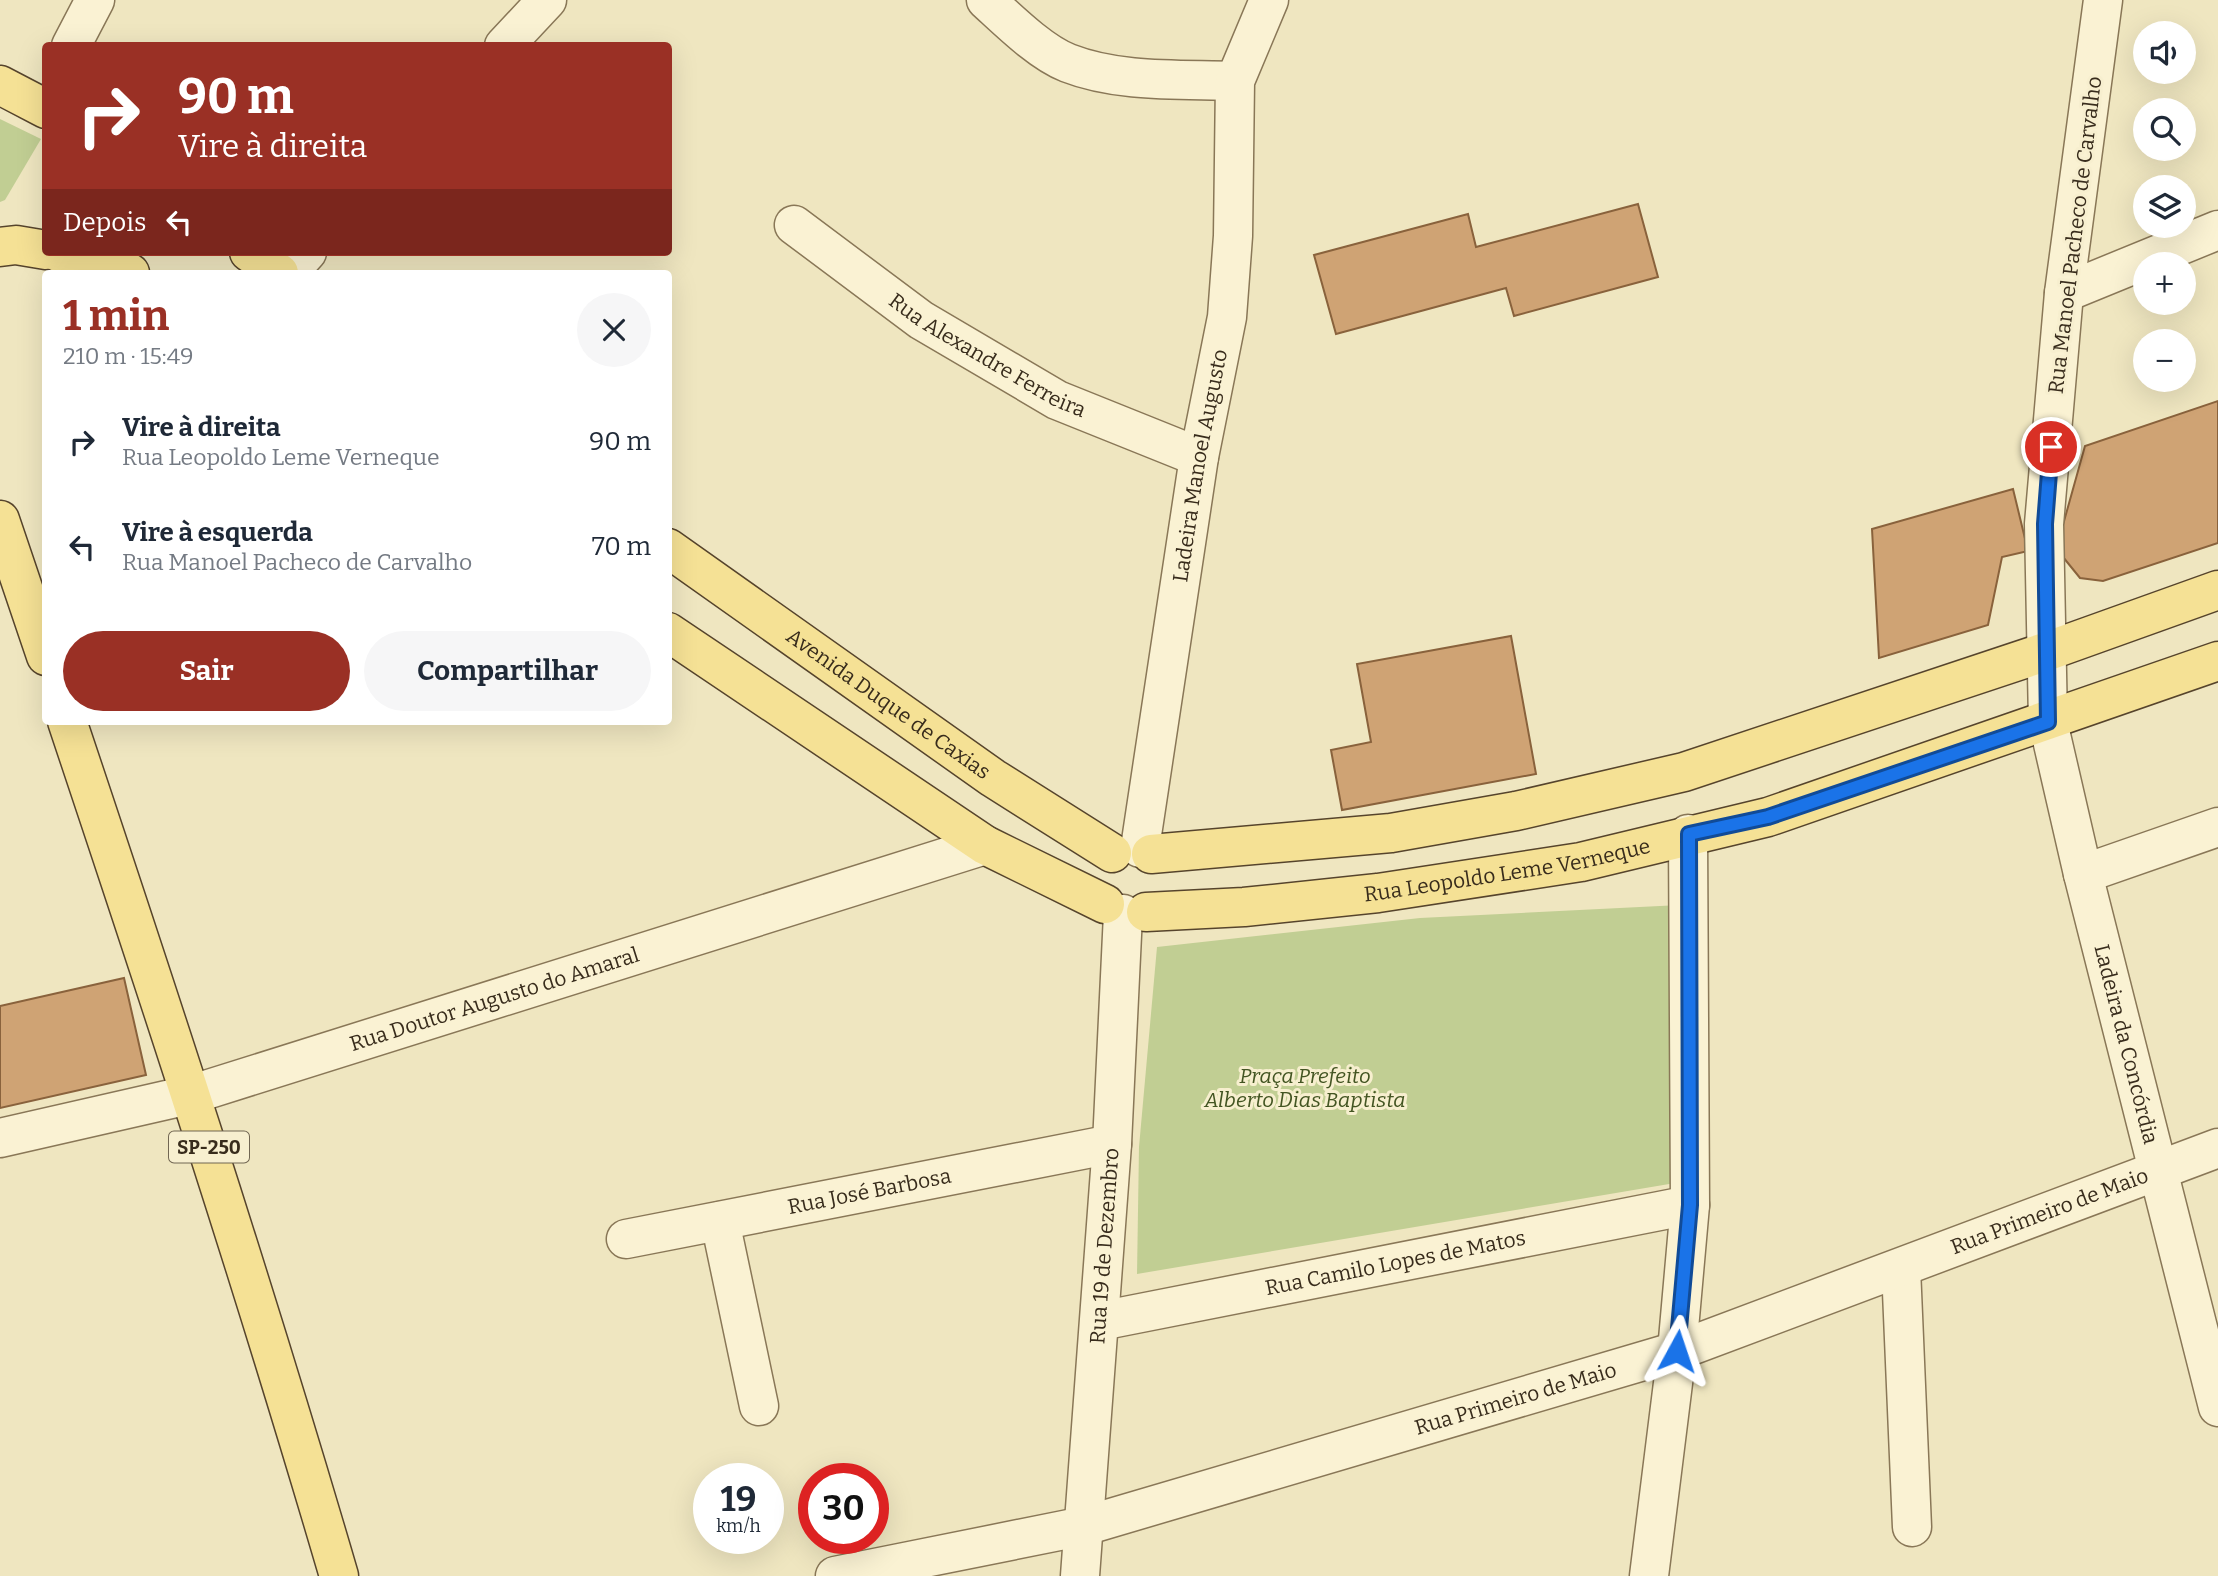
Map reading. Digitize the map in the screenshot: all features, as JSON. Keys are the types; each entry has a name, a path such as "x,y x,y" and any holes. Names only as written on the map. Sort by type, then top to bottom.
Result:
{"main road":[{"path":"0,85 42,102"},
{"path":"0,247 16,245 42,249"},
{"path":"83,256 108,260 125,270"},
{"path":"255,256 275,270"},
{"path":"0,520 42,644"},
{"name":"Avenida Duque de Caxias","path":"672,551 993,778 1134,851"},
{"path":"1125,910 1098,892 1096,877 1101,863 1134,851 1391,833 1630,787 1684,772 2045,652 2218,590"},
{"path":"672,635 985,845 1125,910 1161,895 1164,885 1159,862 1134,851"},
{"name":"Rua Leopoldo Leme Verneque","path":"1125,910 1244,907 1378,893 1581,862 1768,817 2218,661"},
{"name":"SP-250","path":"68,725 193,1094 307,1463 339,1576"}],"street":[{"path":"73,42 95,0"},
{"path":"507,42 547,0"},
{"path":"986,0 1018,30 1067,63 1130,76 1235,81 1269,0"},
{"name":"Rua Manoel Pacheco de Carvalho","path":"2048,722 2045,524 2064,293 2103,0"},
{"name":"Ladeira Manoel Augusto","path":"1134,851 1199,457 1227,317 1233,236 1235,81"},
{"name":"Rua Alexandre Ferreira","path":"794,225 922,320 1057,400 1199,457"},
{"path":"2064,293 2218,230"},
{"path":"291,270 303,256"},
{"name":"Ladeira da Concórdia","path":"2048,722 2083,874 2218,1407"},
{"path":"2083,874 2218,827"},
{"path":"1649,1576 1677,1351 1690,1205 1689,834"},
{"name":"Rua Doutor Augusto do Amaral","path":"0,1138 193,1094 985,845"},
{"name":"Rua 19 de Dezembro","path":"1080,1576 1112,1144 1125,910"},
{"name":"Rua José Barbosa","path":"626,1239 1112,1144"},
{"name":"Rua Primeiro de Maio","path":"835,1576 1084,1526 1677,1351 2218,1148"},
{"name":"Rua Camilo Lopes de Matos","path":"1100,1321 1690,1205"},
{"path":"720,1221 759,1406"},
{"path":"1900,1268 1912,1527"}],"green space":[{"path":"0,119 41,139 5,200 0,202"},
{"name":"Praça Prefeito Alberto Dias Baptista","path":"1680,905 1681,1182 1137,1274 1139,1147 1157,947 1420,918"}],"building":[{"path":"1638,204 1658,277 1514,316 1506,288 1336,334 1314,255 1468,214 1476,247"},
{"path":"2218,401 2218,543 2103,581 2080,578 2063,557 2061,532 2085,446"},
{"path":"2013,489 2028,551 2002,557 1988,625 1879,658 1872,529"},
{"path":"1511,636 1536,774 1342,810 1331,750 1371,742 1357,664"},
{"path":"124,978 146,1075 0,1108 0,1006"}],"route":[{"path":"1677,1351 1690,1205 1689,834 1768,817 2048,722 2045,524 2051,447"}]}
